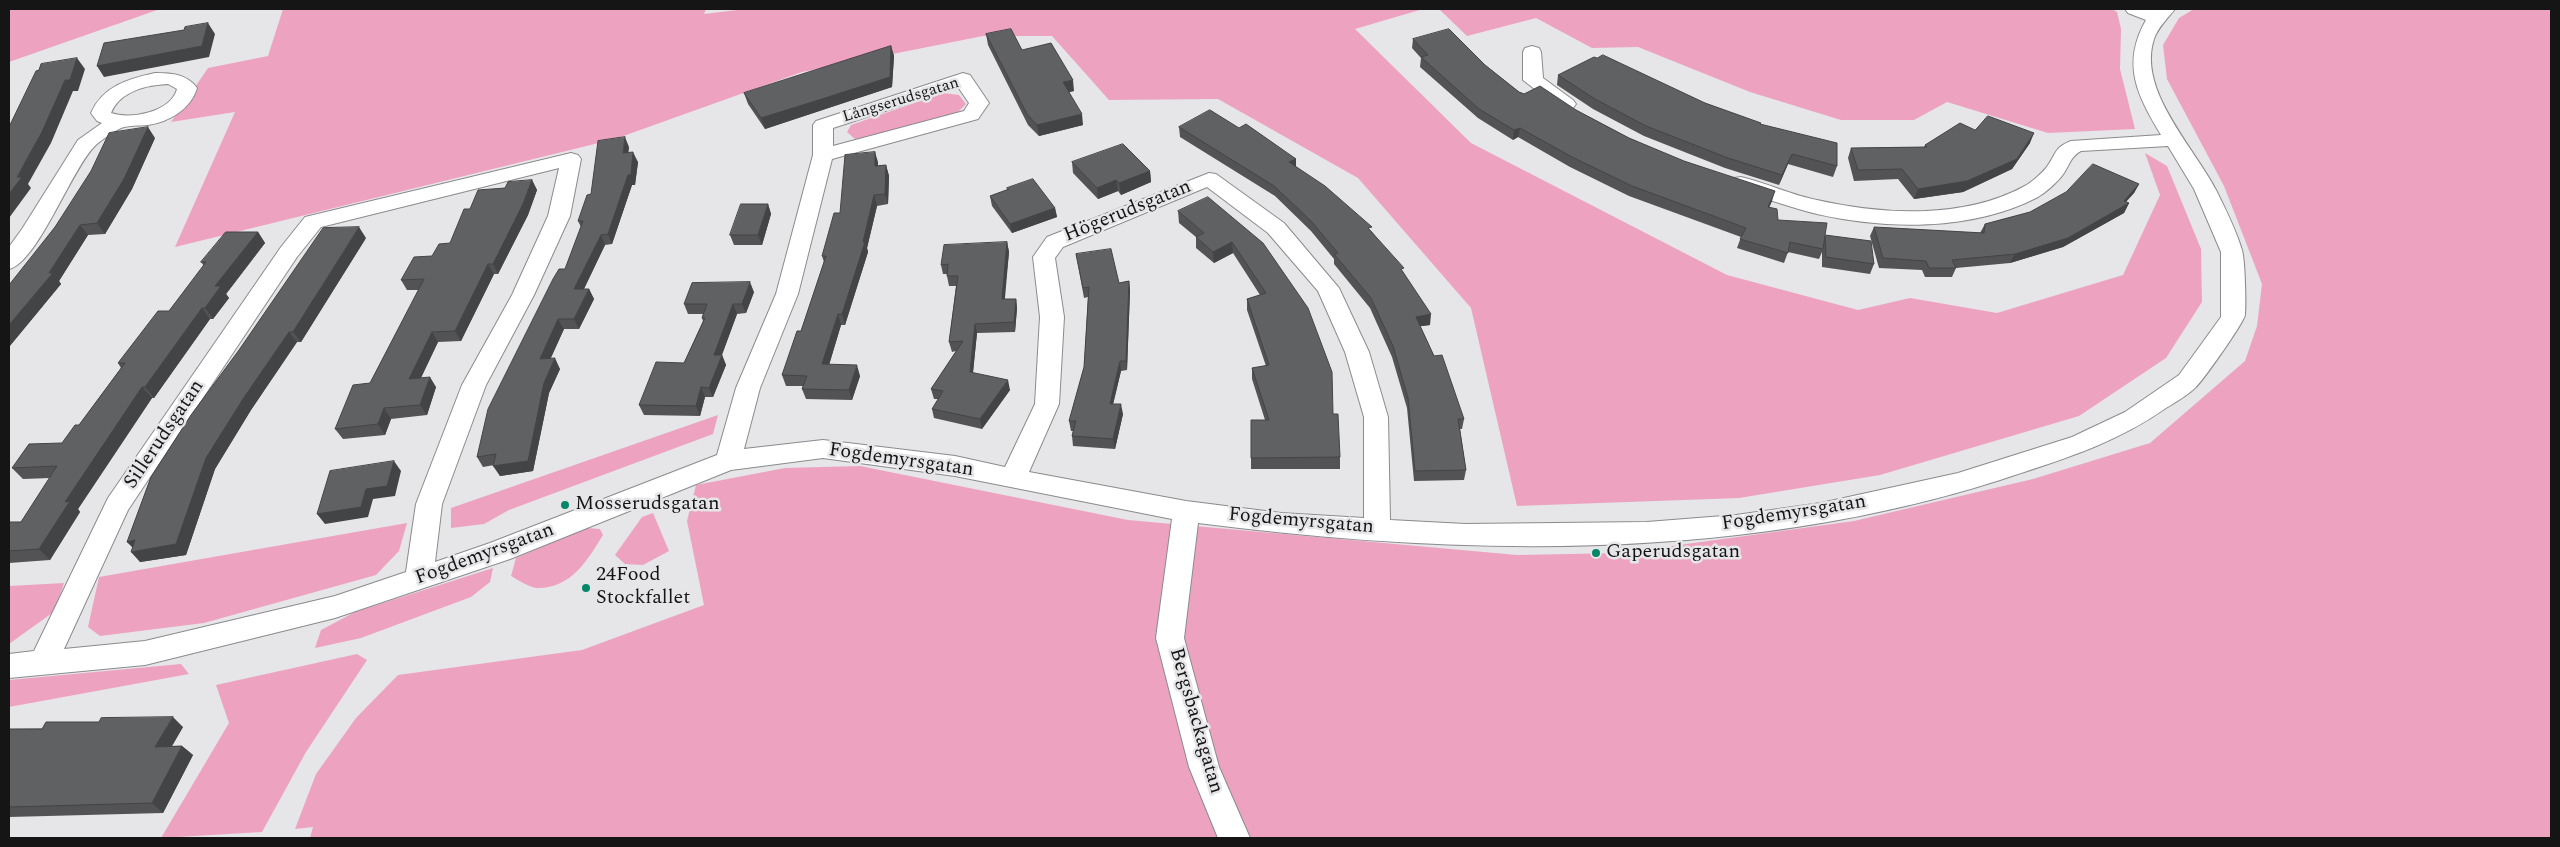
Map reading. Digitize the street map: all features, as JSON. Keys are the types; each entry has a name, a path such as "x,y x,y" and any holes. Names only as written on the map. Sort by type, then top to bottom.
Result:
{"street":[{"name":"Fogdemyrsgatan","path":"9,666 145,653 335,607 509,547 728,461 822,449 955,466 1186,512 1281,523 1491,535 1647,533 1736,525 1821,513 1958,483 2081,444 2134,418 2188,381 2233,318 2232,252 2205,189 2173,140 2152,103 2142,64 2145,40 2152,12"},
{"path":"1532,52 1533,80 1551,95 1583,114"},
{"name":"Långserudsgatan","path":"728,461 748,388 788,294 823,155 823,125 963,79 979,103 972,116 823,155"},
{"path":"9,262 31,233 85,144 117,122"},
{"path":"1718,176 1817,207 1855,214 1899,218 1945,216 2011,201 2034,190 2054,173 2066,150 2078,145 2173,140"},
{"name":"Sillerudsgatan","path":"43,662 117,505 289,252 313,222 571,159 559,216 522,295 474,385 429,504 420,579"},
{"name":"Högerudsgatan","path":"1013,479 1047,404 1052,317 1044,257 1055,242 1209,179 1276,228 1328,288 1358,352 1376,417 1377,529"},
{"name":"Bergsbackagatan","path":"1186,512 1170,638 1204,767 1234,838"}],"shaded area":[{"path":"9,9 160,9 9,62"},
{"path":"283,9 706,9 704,14 745,9 1423,9 1355,29 1471,143 1727,275 1858,310 1910,298 1997,313 2123,275 2160,195 2145,153 2167,166 2201,249 2202,302 2166,358 2079,416 1880,475 1739,498 1517,506 1471,308 1358,178 1218,99 1109,100 1052,36 983,36 802,72 615,139 175,247 235,112 171,122 208,68 268,56"},
{"path":"1439,9 2112,9 2117,12 2121,29 2120,69 2135,129 2048,133 1947,102 1914,120 1841,120 1750,92 1638,47 1592,48 1536,18 1467,36"},
{"path":"2194,9 2551,9 2551,838 310,838 313,827 295,829 316,774 356,718 398,675 582,650 704,605 687,521 696,485 785,468 860,466 1128,520 1517,555 1621,553 1854,521 2033,479 2150,443 2245,361 2257,326 2262,284 2224,186 2167,79 2163,45 2179,18"},
{"path":"943,93 959,95 966,104 956,114 871,139 855,139 847,132 851,125"},
{"path":"718,415 713,434 509,510 484,524 451,528 451,508"},
{"path":"653,513 669,551 643,565 625,564 615,555 642,517"},
{"path":"407,523 399,551 376,575 204,623 100,636 88,627 99,577"},
{"path":"587,528 600,529 603,535 577,572 568,579 559,584 536,588 511,576 516,558"},
{"path":"493,568 490,582 471,597 361,638 315,648 321,630 355,612"},
{"path":"64,583 55,611 9,644 9,586"},
{"path":"357,654 367,660 306,752 262,832 161,838 229,723 216,685"},
{"path":"181,664 189,674 9,707 9,680"}],"building":[{"path":"208,23 202,46 97,66 104,43 184,30 185,27"},
{"path":"1011,29 1022,50 1051,43 1073,80 1063,82 1082,114 1037,125 1027,114 986,34"},
{"path":"1449,29 1485,65 1519,92 1524,94 1540,86 1576,110 1629,138 1684,161 1775,191 1768,207 1777,209 1778,220 1827,223 1825,235 1871,241 1874,264 1826,257 1825,236 1823,249 1790,242 1788,253 1740,239 1746,228 1632,186 1572,157 1520,128 1514,130 1479,109 1421,57 1428,55 1413,39"},
{"path":"891,46 890,77 822,99 761,118 744,93"},
{"path":"1603,55 1705,103 1760,124 1837,143 1837,166 1792,154 1782,175 1728,158 1646,126 1595,99 1558,75 1594,57 1597,58"},
{"path":"77,58 70,80 65,80 42,132 17,177 22,177 9,194 9,127 36,71 39,70 41,64"},
{"path":"1210,110 1239,128 1246,124 1296,159 1289,162 1325,186 1372,227 1368,228 1404,268 1401,269 1431,314 1416,317 1434,356 1442,355 1464,419 1458,419 1466,470 1415,471 1408,398 1393,346 1371,298 1334,254 1338,253 1311,221 1274,186 1179,127"},
{"path":"1988,116 2034,133 2017,159 1967,181 1918,189 1902,169 1858,170 1851,148 1927,147 1925,145 1960,123 1975,130"},
{"path":"148,127 124,179 97,223 80,225 49,273 53,273 9,325 9,285 55,227 91,171 109,133"},
{"path":"625,137 623,153 633,152 631,175 628,175 608,234 601,235 574,289 589,289 574,319 558,319 540,359 555,358 544,383 528,461 493,466 496,454 477,457 488,409 553,279 559,269 565,269 583,221 578,221 587,195 591,194 598,141"},
{"path":"1123,144 1150,171 1119,183 1116,180 1097,188 1072,162"},
{"path":"875,152 875,166 886,165 885,194 874,195 863,242 865,242 842,314 838,314 822,364 857,365 849,390 802,389 807,376 782,375 797,331 801,331 826,256 822,256 834,213 840,213 845,155"},
{"path":"2093,164 2139,184 2124,201 2129,203 2068,238 2015,254 1952,260 1956,268 1929,268 1926,261 1883,258 1874,227 1984,233 1985,224 2030,212 2066,192"},
{"path":"1033,179 1055,208 1010,224 990,196"},
{"path":"532,180 523,204 493,264 488,264 455,331 432,332 409,379 430,377 420,405 384,408 378,424 335,429 353,385 370,383 424,279 401,280 414,257 432,256 439,244 450,243 464,209 470,209 478,190 505,188 508,182"},
{"path":"1208,197 1263,243 1308,308 1332,372 1333,414 1338,414 1340,457 1251,458 1251,420 1269,420 1252,368 1269,365 1247,299 1266,293 1232,242 1213,252 1196,237 1204,233 1178,211"},
{"path":"741,204 768,204 758,235 730,235"},
{"path":"359,227 293,332 289,332 243,399 206,458 176,544 131,552 135,540 127,542 151,477 191,415 239,350 323,228"},
{"path":"226,232 258,232 215,286 221,286 205,308 202,308 145,387 142,387 65,502 70,501 39,549 9,551 9,522 21,522 57,466 12,468 29,444 62,443 75,425 79,425 125,363 118,363 158,311 169,311 206,262 201,262"},
{"path":"1007,242 1002,299 1016,299 1014,322 975,324 970,372 1008,380 980,419 932,409 943,391 931,389 963,341 949,342 958,276 947,276 948,264 941,265 944,245"},
{"path":"1111,249 1119,283 1129,281 1126,361 1120,361 1110,404 1121,404 1113,439 1072,436 1076,421 1069,421 1084,367 1089,287 1083,288 1076,254"},
{"path":"750,282 742,304 733,304 714,355 722,355 709,388 701,387 696,406 639,405 656,362 684,363 705,318 702,318 707,304 684,304 692,283"},
{"path":"394,461 387,486 366,489 361,507 317,514 330,471"},
{"path":"173,717 155,747 182,746 152,803 9,807 9,729 42,729 46,722 99,722 101,718"}],"place":[{"name":"Mosserudsgatan","path":"565,505"},
{"name":"Gaperudsgatan","path":"1596,553"},
{"name":"24Food Stockfallet","path":"586,588"}]}
